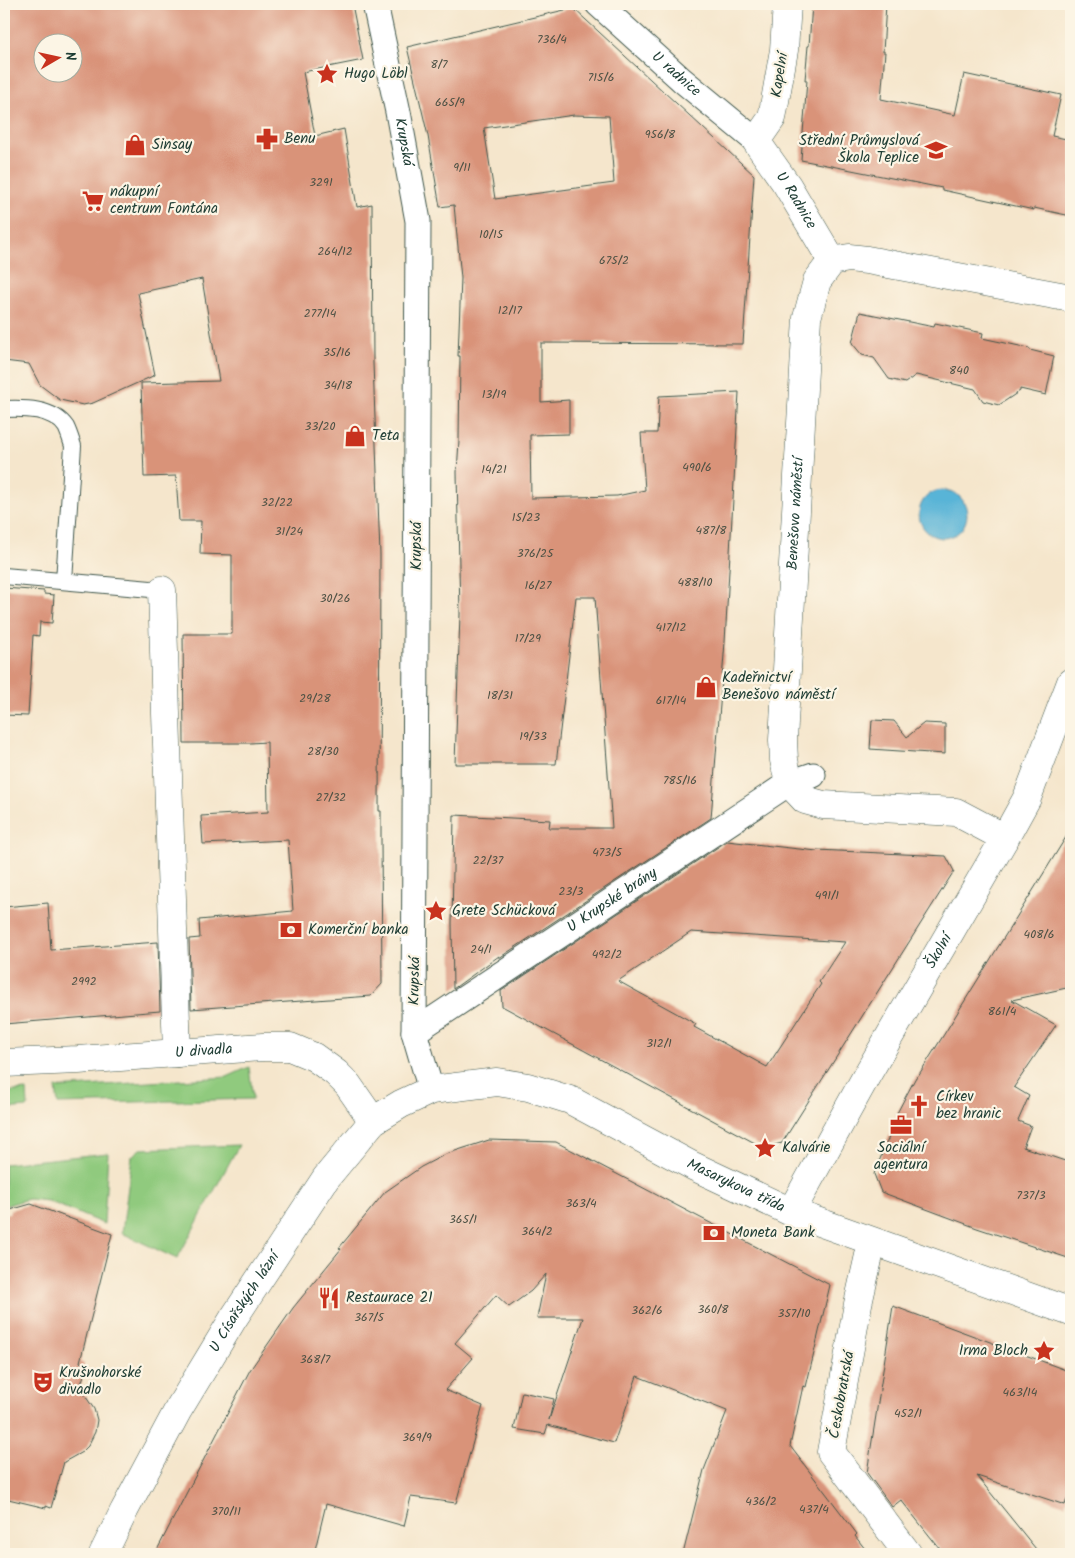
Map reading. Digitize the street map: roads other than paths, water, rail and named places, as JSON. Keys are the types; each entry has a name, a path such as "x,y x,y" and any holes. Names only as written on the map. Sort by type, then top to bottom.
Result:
{"street":[{"name":"Krupská","path":"375,4 398,112 418,221 414,1032 432,1090"},
{"name":"U radnice","path":"598,4 682,80 756,141"},
{"name":"Kapelní","path":"756,141 772,118 784,50 787,4"},
{"name":"U Radnice","path":"756,141 788,185 832,262"},
{"path":"832,262 849,258 867,260 1071,298"},
{"name":"Benešovo náměstí","path":"801,779 784,760 783,740 807,318 817,281 832,262"},
{"path":"162,590 176,1053"},
{"name":"Školní","path":"791,1212 867,1075 1027,798 1071,682"},
{"name":"U Krupské brány","path":"414,1032 801,779"},
{"path":"801,779 805,800 823,805 956,812 1005,838"},
{"name":"U divadla","path":"4,1063 78,1060 263,1047 290,1047 314,1057 348,1084 373,1121"},
{"name":"Masarykova třída","path":"432,1090 497,1082 528,1087 570,1100 692,1166 791,1212 1071,1312"},
{"name":"U Císařských lázní","path":"103,1554 178,1410 233,1319 326,1178 373,1121 401,1104 432,1090"},
{"name":"Českobratrská","path":"872,1242 858,1304 831,1452 908,1554"}],"lane":[{"path":"4,409 22,408 51,414 65,426 73,446 64,581"},
{"path":"4,576 162,590"}],"water":[{"path":"943,490 952,492 960,497 965,505 967,514 965,523 960,531 952,536 943,538 934,536 926,531 921,523 919,514 921,505 926,497 934,492"}],"place":[{"name":"Hugo Löbl","path":"327,74"},
{"name":"Benu","path":"267,139"},
{"name":"Sinsay","path":"135,145"},
{"name":"Střední Průmyslová Škola Teplice","path":"936,150"},
{"name":"nákupní centrum Fontána","path":"93,201"},
{"name":"Teta","path":"355,436"},
{"name":"Kadeřnictví Benešovo náměstí","path":"706,687"},
{"name":"Grete Schücková","path":"436,911"},
{"name":"Komerční banka","path":"291,930"},
{"name":"Církev bez hranic","path":"919,1106"},
{"name":"Sociální agentura","path":"901,1125"},
{"name":"Kalvárie","path":"765,1148"},
{"name":"Moneta Bank","path":"714,1233"},
{"name":"Restaurace 21","path":"329,1298"},
{"name":"Irma Bloch","path":"1044,1351"},
{"name":"Krušnohorské divadlo","path":"43,1382"}]}
